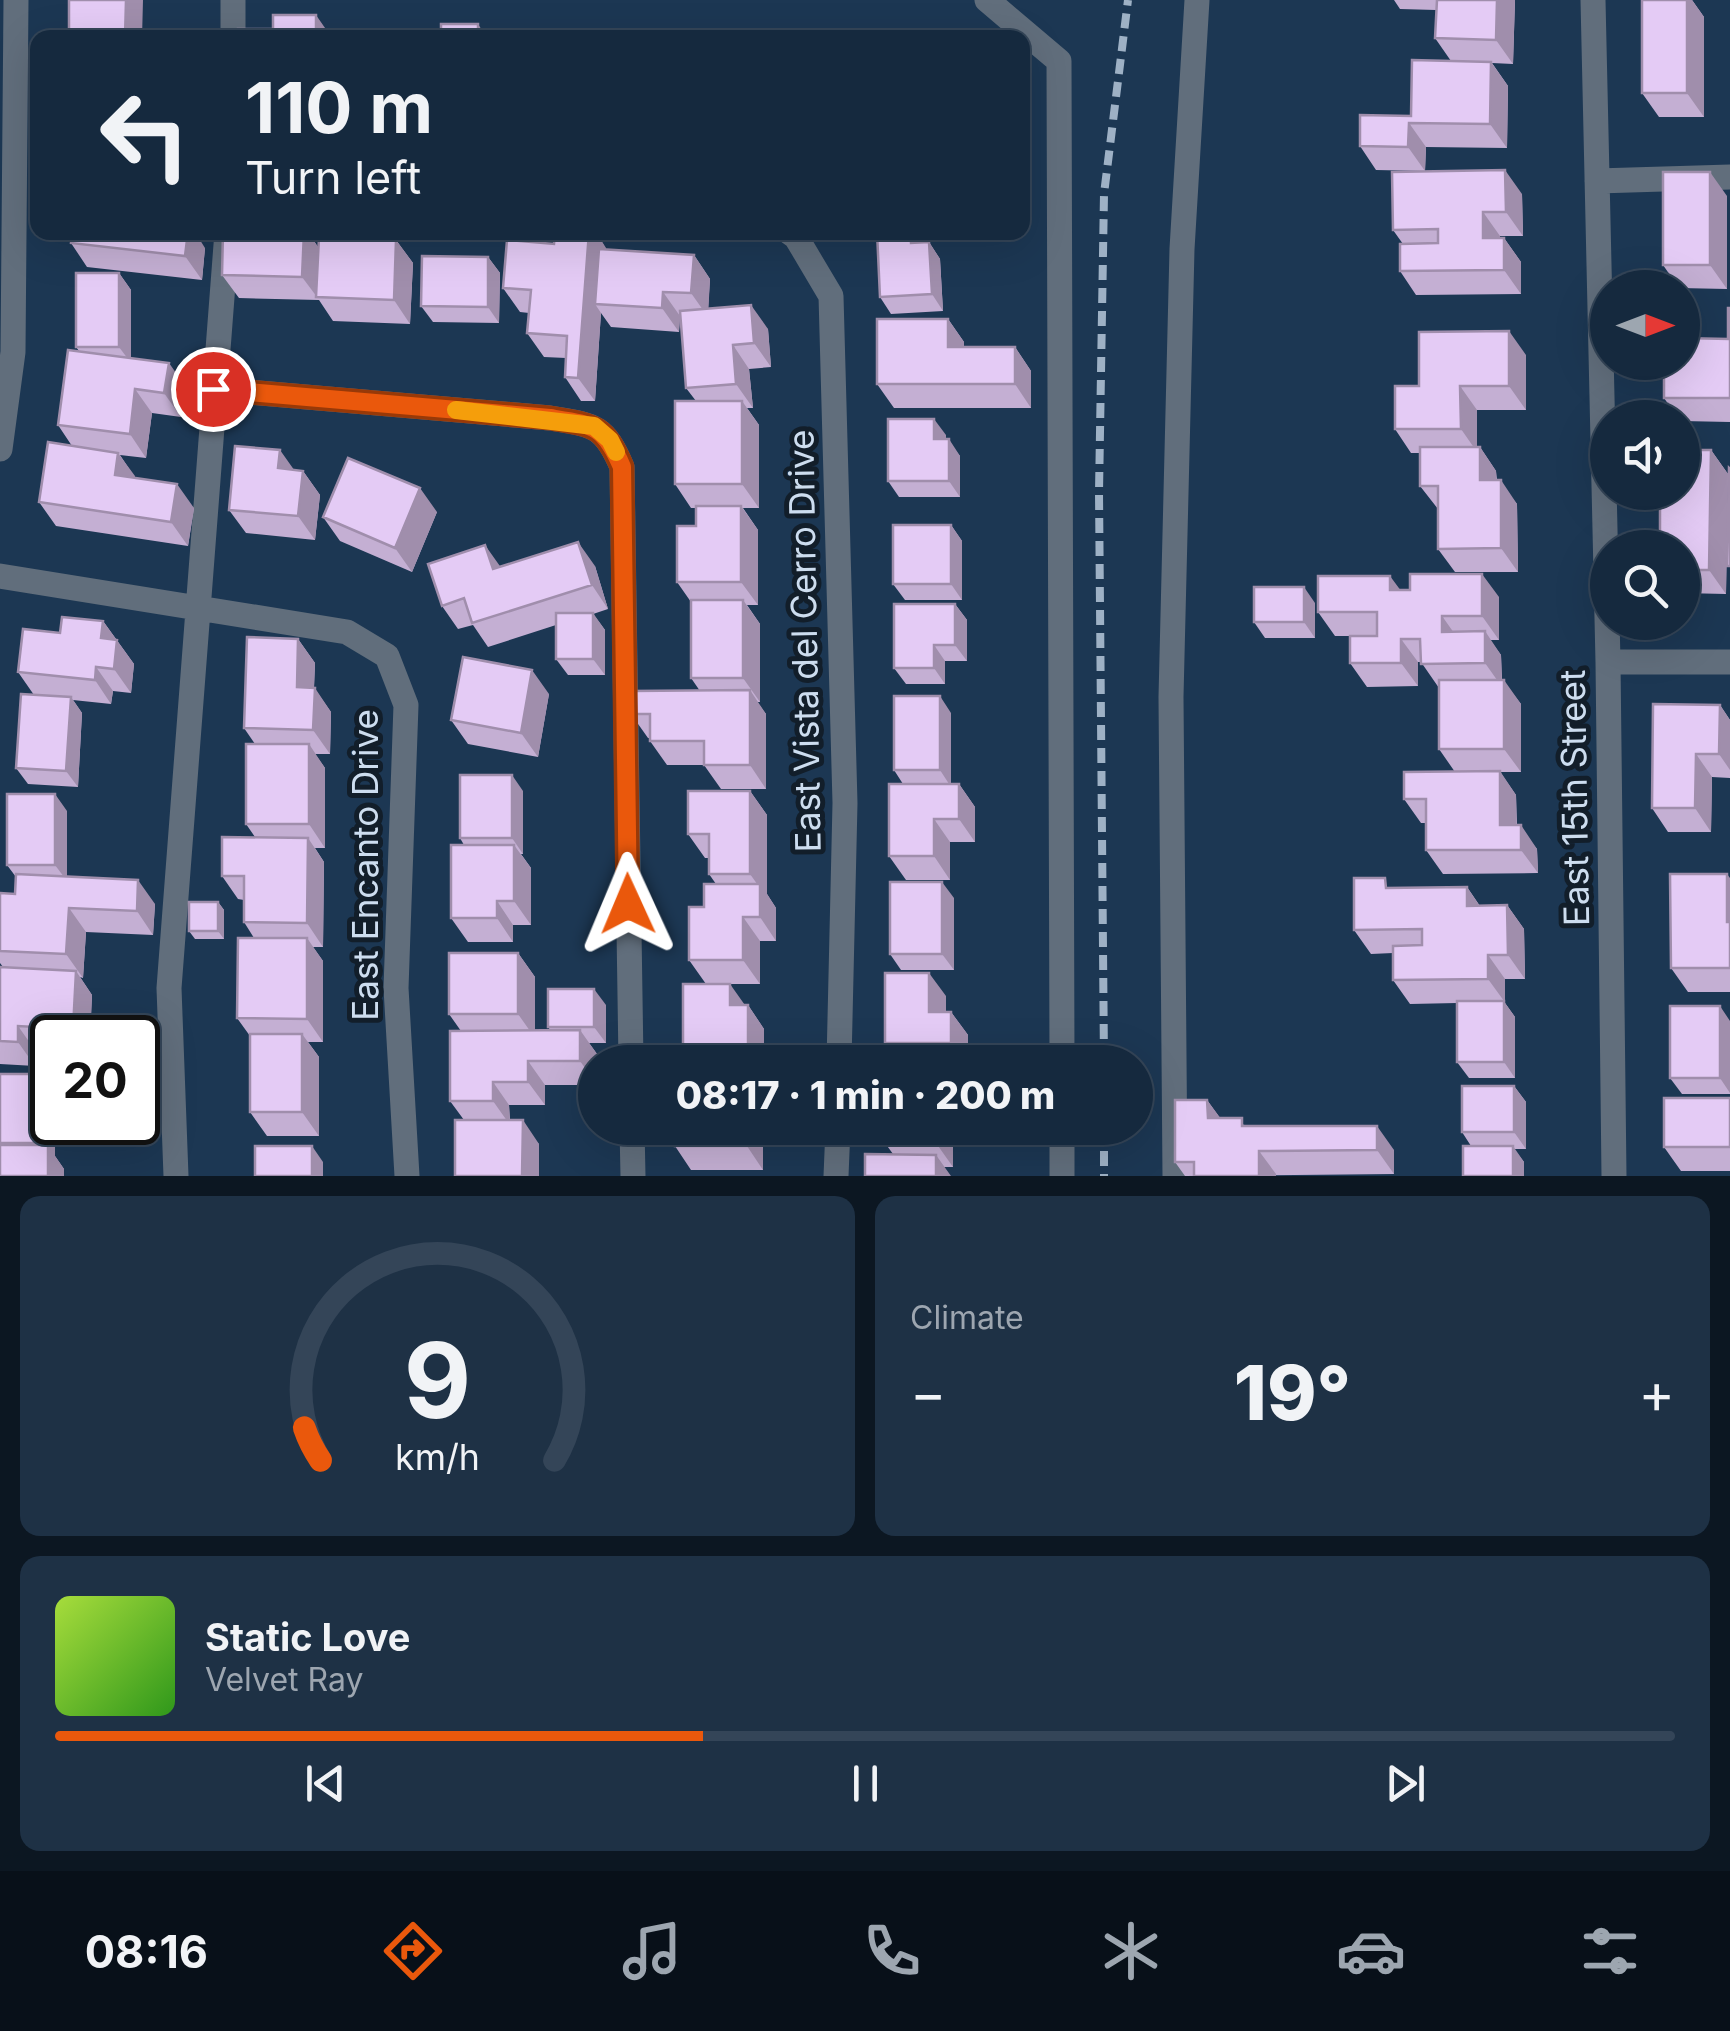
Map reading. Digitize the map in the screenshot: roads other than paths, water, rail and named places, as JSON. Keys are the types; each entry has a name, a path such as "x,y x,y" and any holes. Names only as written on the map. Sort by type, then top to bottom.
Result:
{"street":[{"path":"0,449 13,352 27,128 16,0"},
{"path":"233,0 233,30"},
{"path":"988,0 1022,30"},
{"path":"1175,1176 1170,697 1182,249 1197,0"},
{"name":"East 15th Street","path":"1593,0 1608,662 1614,1176"},
{"path":"1030,37 1059,62 1062,1045"},
{"path":"1597,181 1730,177"},
{"path":"176,1176 168,988 227,240"},
{"name":"East Vista del Cerro Drive","path":"798,240 831,296 845,802 839,1045"},
{"path":"213,389 550,418 594,426 610,440 622,467 631,1045"},
{"name":"East Encanto Drive","path":"0,576 347,632 387,656 406,705 396,988 407,1176"},
{"path":"1608,662 1730,662"},
{"path":"632,1145 633,1176"},
{"path":"836,1176 837,1145"},
{"path":"1062,1145 1062,1176"}],"railway":[{"path":"1104,1045 1099,492 1104,194 1128,0"},
{"path":"1104,1145 1104,1176"}]}
